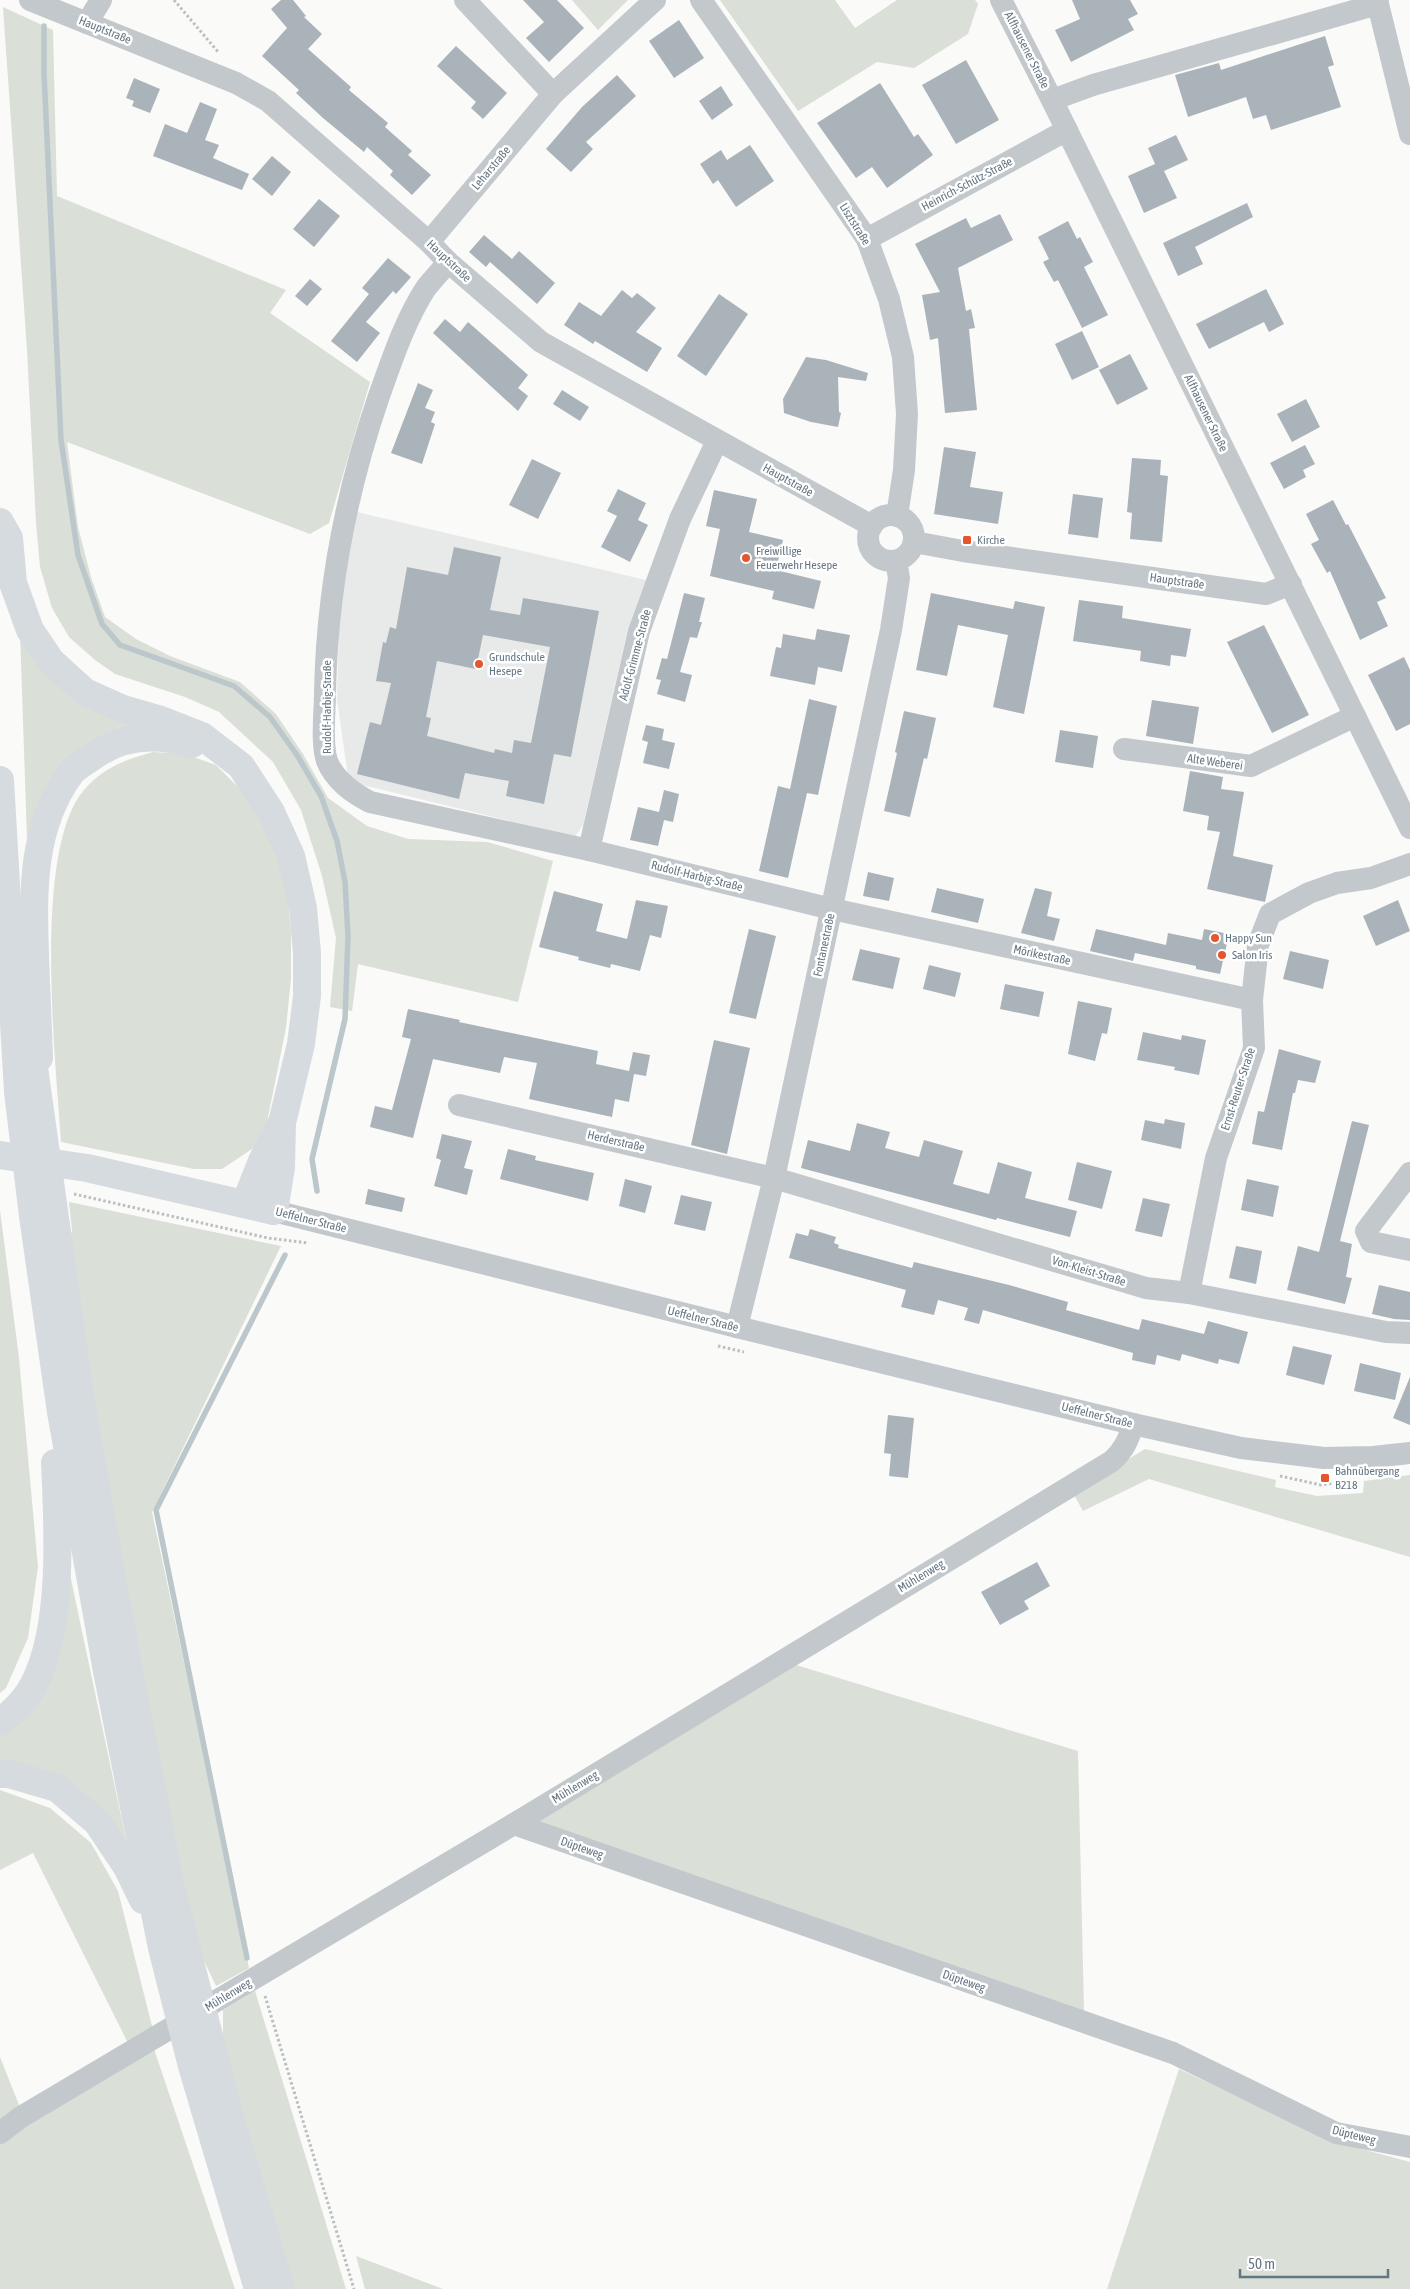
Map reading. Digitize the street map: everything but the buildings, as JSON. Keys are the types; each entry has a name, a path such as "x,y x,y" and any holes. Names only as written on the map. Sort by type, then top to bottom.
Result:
{"main road":[{"path":"0,522 9,538 13,583 16,592 30,630 50,661 85,692 123,709 161,720 202,736 241,766 271,812 291,856 303,908 307,953 306,996 301,1044 282,1123 282,1167 274,1211"},
{"path":"20,897 36,860 48,811 72,772 106,747 140,737 177,740 225,754"},
{"path":"0,780 20,897 29,1097 44,1218 61,1412 107,1671 162,1948"},
{"path":"245,1204 262,1161 282,1123"},
{"name":"Ueffelner Straße","path":"0,1155 87,1168 274,1211"},
{"path":"44,1218 82,1406 115,1597 170,1884 180,1973 258,2289"},
{"path":"0,1722 11,1714 33,1686 47,1646 56,1597 57,1506 55,1455 61,1412"},
{"path":"0,1774 8,1774 57,1788 97,1822 137,1886 162,1948 180,1973"},
{"path":"202,2059 234,2134 280,2289"}],"street":[{"name":"Hauptstraße","path":"30,0 236,83 268,100 448,262 541,342 872,526"},
{"path":"88,23 101,0"},
{"path":"465,0 553,94"},
{"name":"Leharstraße","path":"428,242 553,94 655,0"},
{"name":"Lisztstraße","path":"701,0 867,239 889,298 903,356 907,414 904,470 897,516"},
{"name":"Alfhausener Straße","path":"1001,0 1067,130 1410,827"},
{"path":"1052,100 1093,85 1377,2 1410,134"},
{"name":"Heinrich-Schütz-Straße","path":"867,239 1067,130"},
{"name":"Rudolf-Harbig-Straße","path":"448,262 426,289 403,335 366,434 351,487 331,595 326,667 325,737 327,760 337,777 352,792 370,802 588,850 832,909"},
{"name":"Adolf-Grimme-Straße","path":"588,850 639,631 680,519 718,441"},
{"path":"884,516 897,516 906,520 911,526 914,532 914,542 908,554 896,561 887,561 874,554 868,539 872,526 884,516"},
{"name":"Hauptstraße","path":"914,542 963,551 1266,594 1290,584"},
{"name":"Fontanestraße","path":"737,1327 774,1178 892,622 898,584 896,561"},
{"name":"Alte Weberei","path":"1124,749 1251,766 1355,716"},
{"name":"Ernst-Reuter-Straße","path":"1189,1293 1216,1158 1254,1048 1252,1000 1258,945 1270,914 1310,893 1337,883 1371,878 1410,864"},
{"name":"Mörikestraße","path":"832,909 1252,1000"},
{"name":"Herderstraße","path":"459,1105 774,1178"},
{"path":"1410,1173 1366,1231 1371,1242 1410,1250"},
{"name":"Von-Kleist-Straße","path":"774,1178 1146,1288 1189,1293 1386,1332 1410,1333"},
{"name":"Ueffelner Straße","path":"274,1211 737,1327 1133,1424 1241,1448 1324,1458 1410,1454"},
{"name":"Mühlenweg","path":"0,2133 21,2117 514,1824 1112,1461 1128,1441 1133,1424"},
{"name":"Düpteweg","path":"514,1824 1173,2053 1336,2132 1410,2146"}],"path":[{"path":"174,0 231,68 236,83"},
{"path":"66,1192 268,1238 313,1244"},
{"path":"259,1976 354,2289"}],"shaded area":[{"path":"572,0 628,0 598,30"},
{"path":"720,0 835,0 855,28 897,0 975,0 978,4 968,34 914,68 877,62 798,111"},
{"path":"3,7 53,30 57,196 286,290 270,313 370,382 329,523 310,534 67,442 78,527 91,577 105,617 136,639 170,656 240,682 276,714 303,754 328,798 367,826 408,839 487,842 553,861 518,1002 358,964 352,1011 330,1007 336,938 322,876 301,810 273,762 219,712 185,697 115,674 95,660 69,637 52,608 40,567 36,523 27,350"},
{"name":"Grundschule Hesepe","path":"357,512 646,580 628,628 583,825 575,837 354,783 348,776 337,700 339,619 345,571"},
{"path":"20,632 154,727 63,766 37,807 27,839"},
{"path":"153,752 185,754 216,765 239,788 257,814 274,846 287,889 291,932 291,979 286,1028 266,1127 255,1147 222,1169 194,1169 61,1142 52,1011 51,958 53,907 58,859 68,819 84,790 99,775 115,765"},
{"path":"69,1202 281,1246 152,1512 249,1968 216,1986 195,1942 137,1674 69,1242 72,1230"},
{"path":"0,1210 19,1358 38,1567 28,1638 6,1688 0,1693"},
{"path":"1145,1449 1276,1480 1275,1487 1317,1496 1363,1493 1364,1481 1410,1475 1410,1557 1149,1479 1083,1511 1073,1493"},
{"path":"68,1565 127,1844 0,1766 0,1735"},
{"path":"796,1665 1078,1751 1084,2011 532,1821"},
{"path":"0,1790 50,1808 91,1843 118,1891 153,2030 129,2045 33,1853 0,1870"},
{"path":"255,1991 346,2289 294,2289 223,2046 223,2010"},
{"path":"154,2049 235,2289 0,2289 0,2057 21,2110"},
{"path":"1179,2069 1332,2141 1410,2162 1410,2289 1107,2289"},
{"path":"356,2256 443,2289 365,2289"}],"waterway":[{"path":"44,26 44,73 61,440 78,555 102,624 120,645 234,686 270,717 297,755 321,796 337,841 345,882 348,936 345,1019 312,1159 317,1191"},
{"path":"247,1958 156,1510 285,1255"}],"place":[{"name":"Kirche","path":"967,540"},
{"name":"Freiwillige Feuerwehr Hesepe","path":"746,558"},
{"name":"Grundschule Hesepe","path":"479,664"},
{"name":"Happy Sun","path":"1215,938"},
{"name":"Salon Iris","path":"1222,955"},
{"name":"Bahnübergang B218","path":"1325,1478"}]}
